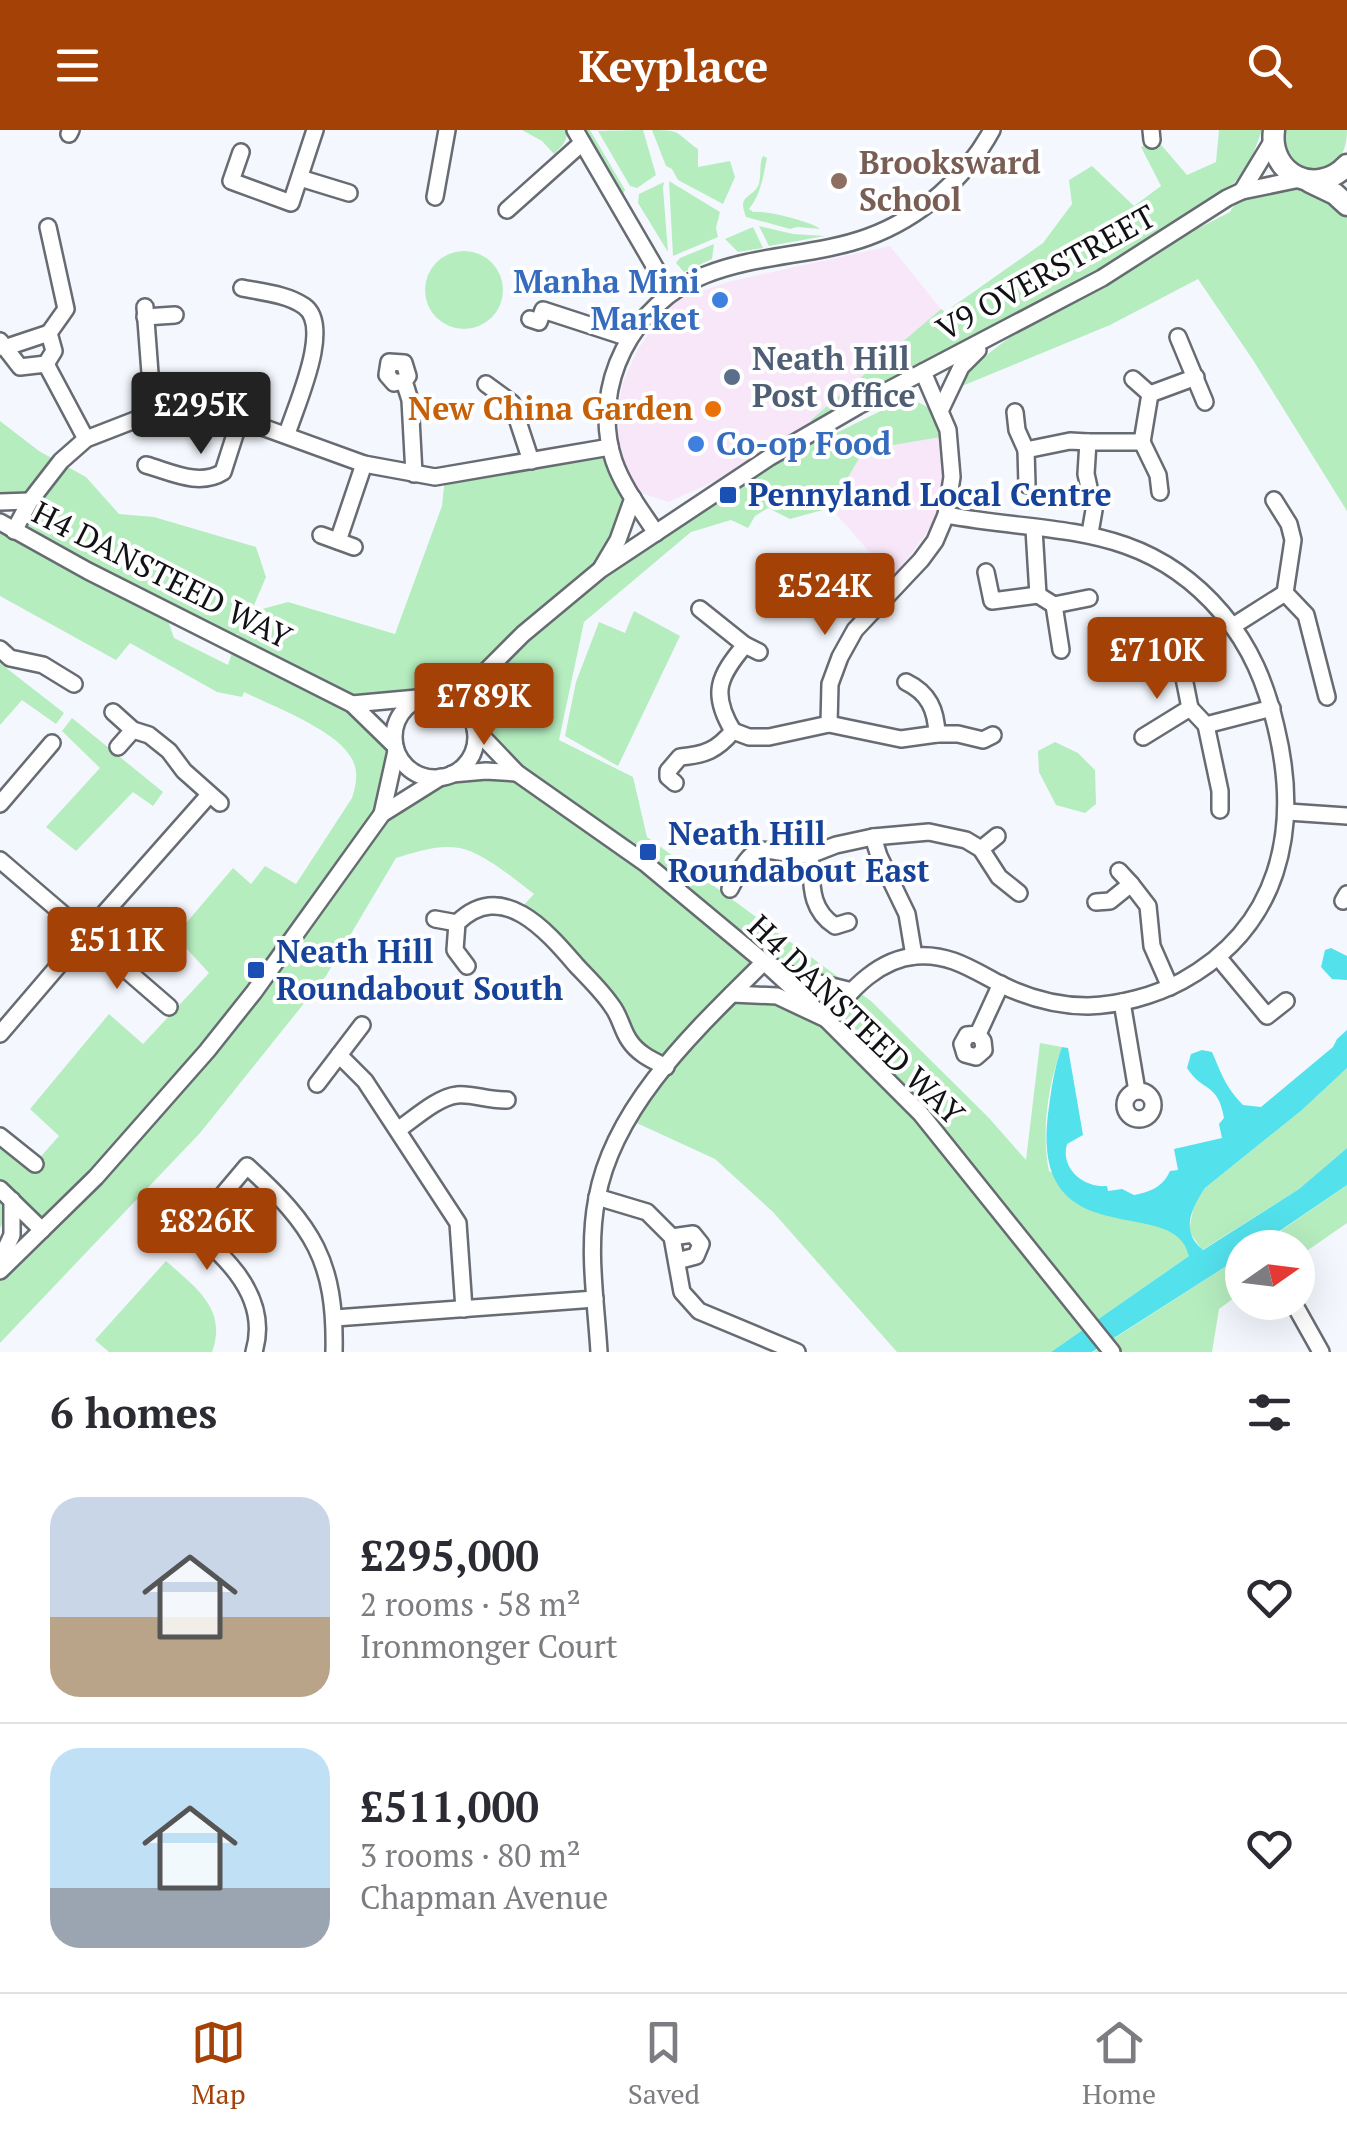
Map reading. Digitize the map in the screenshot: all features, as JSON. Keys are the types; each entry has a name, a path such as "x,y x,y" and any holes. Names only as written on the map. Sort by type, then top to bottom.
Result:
{"main road":[{"path":"1273,135 1280,164 1336,194 1347,205"},
{"path":"1304,180 1328,180 1347,165"}],"street":[{"path":"241,152 231,181 291,203 314,130"},
{"path":"436,197 447,130"},
{"path":"656,533 633,498 610,447 609,394 629,338 647,314 670,292 727,267 867,237 900,221 960,177 992,130"},
{"name":"V9 OVERSTREET","path":"1235,194 1273,135"},
{"path":"507,210 578,136 670,292"},
{"path":"300,178 349,193"},
{"name":"V9 OVERSTREET","path":"430,696 489,668 600,570 798,439 1102,278 1235,194 1304,180"},
{"path":"46,364 20,367 2,344 49,334 66,309 48,226"},
{"path":"242,288 304,306 315,318 318,336 287,434"},
{"path":"530,319 539,322 543,310 629,338"},
{"path":"153,414 145,312 175,315"},
{"path":"46,364 54,351 49,334"},
{"path":"1178,336 1205,402"},
{"path":"941,409 961,367 988,340"},
{"path":"46,364 86,439"},
{"path":"829,724 830,684 855,630 921,560 946,516 952,477 948,430 923,372"},
{"path":"1133,378 1150,394"},
{"path":"1150,394 1196,378"},
{"path":"404,381 410,400 414,474"},
{"path":"486,384 512,404 531,461"},
{"path":"1150,394 1142,442 1158,475 1160,492"},
{"path":"7,527 57,464 86,439 153,414 181,411 240,419 364,464 445,477 610,447"},
{"path":"1015,412 1017,430 1026,450 1027,485"},
{"path":"146,465 200,480 213,478 223,472 240,419"},
{"path":"1026,450 1070,442 1142,442"},
{"path":"1088,442 1086,474 1094,510 1090,533"},
{"path":"321,535 346,544 364,464"},
{"path":"600,570 618,540 633,498"},
{"path":"1233,626 1285,592 1294,540 1274,500"},
{"path":"0,502 30,501"},
{"path":"732,994 778,996 826,1019 872,972 914,956 939,956 966,964 1027,996 1087,1006 1122,1002 1170,988 1218,957 1265,898 1283,844 1288,812 1283,754 1258,664 1233,626 1198,587 1146,553 1090,533 1034,530 946,516"},
{"name":"H4 DANSTEED WAY","path":"7,527 352,704 396,748"},
{"path":"1034,530 1038,595"},
{"path":"986,572 996,620"},
{"path":"1285,592 1306,615 1327,697"},
{"path":"992,602 1038,595 1054,605 1089,598"},
{"path":"1054,605 1061,650"},
{"path":"700,609 752,648 724,670 719,689 723,714 733,730 749,737 769,737 829,724 900,739 958,734 983,740 993,735"},
{"path":"0,650 10,658 42,665 74,684"},
{"path":"1175,661 1182,668 1190,708 1206,725 1220,791 1220,810"},
{"path":"382,814 446,776 471,756 473,725 489,668"},
{"path":"906,682 928,696 938,734"},
{"path":"352,704 430,696 458,703 473,725"},
{"path":"0,1271 96,1177 207,1050 297,934 382,814 396,748 394,733 403,710 430,696"},
{"path":"1143,737 1190,708"},
{"path":"1206,725 1272,708"},
{"path":"0,860 85,925 99,936 89,948 78,944 73,934 85,925 214,799 170,752 113,712"},
{"name":"H4 DANSTEED WAY","path":"473,725 518,773 610,836 764,962 826,1019 921,1114 1112,1352"},
{"path":"118,748 134,730"},
{"path":"675,783 668,777 668,770 680,757 704,755 720,746 733,730"},
{"path":"0,804 52,743"},
{"path":"396,748 414,772 446,776 486,771 518,773"},
{"path":"1288,812 1347,816"},
{"path":"730,889 748,855 763,848 810,856 836,844 929,832 966,840 981,850 999,877 1019,892"},
{"path":"981,850 997,836"},
{"path":"873,837 878,856 907,914 914,956"},
{"path":"810,856 813,902 822,917 835,926 848,922"},
{"path":"1119,871 1148,906 1152,946 1170,988"},
{"path":"1096,902 1110,901 1131,884"},
{"path":"468,966 455,950 457,923 468,912 484,905 502,906 546,930 612,1006 629,1040 642,1055 666,1068"},
{"path":"435,919 457,923"},
{"path":"96,943 169,1008"},
{"path":"0,1034 78,944"},
{"path":"1218,957 1267,1016"},
{"path":"599,1352 592,1248 597,1197 609,1157 629,1116 666,1068 764,962 794,977 852,991"},
{"path":"978,1034 1001,984"},
{"path":"1257,1033 1267,1016 1286,1001"},
{"path":"1122,1002 1137,1091"},
{"path":"316,1084 362,1026"},
{"path":"340,1055 365,1081 399,1129 458,1222 464,1309"},
{"path":"399,1129 450,1096 507,1100"},
{"path":"0,1136 35,1164"},
{"path":"193,1230 247,1166 304,1224 322,1256 332,1290 334,1352"},
{"path":"6,1195 42,1230"},
{"path":"0,1261 12,1235 6,1195"},
{"path":"597,1197 648,1212 672,1236 682,1292 699,1311 796,1352"},
{"path":"160,1204 240,1275 252,1299 257,1323 254,1352"},
{"path":"672,1236 693,1234 701,1244 696,1256 677,1261"},
{"path":"335,1318 596,1299"},
{"path":"1304,1320 1321,1352"}],"shaded area":[{"path":"890,246 941,309 812,419 807,434 770,457 668,502 641,493 615,464 610,447 623,382 638,349 663,313 681,298 731,281"},
{"path":"941,437 946,507 896,574 888,573 830,507 864,450"}],"green space":[{"path":"522,130 567,130 567,134 554,154 542,141"},
{"path":"582,130 590,130 625,190 621,198"},
{"path":"643,130 656,175 637,188 630,186 598,131"},
{"path":"652,130 682,136 698,149 698,167 730,161 735,177 723,204 678,180 666,166"},
{"path":"1219,130 1262,130 1249,165 1234,183 1204,201 1109,274 1230,212 1255,193 1292,188 1313,191 1347,214 1347,511 1198,279 1110,325 962,386 955,400 959,385 989,353 1088,287 807,434 812,419 941,309 945,312 1043,243 1072,204 1069,180 1092,166 1134,206 1161,186 1141,147 1157,140 1187,175 1216,162"},
{"path":"1283,130 1347,130 1344,149 1336,162 1326,170 1314,172 1291,161"},
{"path":"763,156 767,158 763,179 749,209 820,229 790,229 746,217 744,202 758,186"},
{"path":"669,181 720,212 718,237 673,256"},
{"path":"664,182 668,252 638,203 639,194"},
{"path":"759,226 793,234 825,236 769,246"},
{"path":"753,227 763,248 738,252 725,239"},
{"path":"714,244 712,259 684,272 676,263 680,258"},
{"path":"456,251 472,251 497,268 503,290 497,312 486,323 472,329 456,329 431,312 425,298 425,282 442,257"},
{"path":"907,398 932,411 941,437 864,450 830,508 790,519 768,508 755,516 748,528 731,520 691,532 584,622 559,740 633,777 647,837 871,1001 1026,1160 1040,1043 1062,1047 1047,1108 1049,1171 1180,1237 1189,1256 1051,1352 897,1352 773,1212 715,1159 628,1119 666,1067 642,1055 625,1021 517,912 534,894 477,854 443,847 396,858 326,976 200,1133 0,1343 0,1271 42,1230 14,1203 0,1228 0,1134 35,1163 59,1136 30,1109 109,1014 143,1044 209,973 175,936 233,868 251,884 265,866 296,884 352,798 356,774 352,759 333,738 287,712 244,692 242,697 217,692 130,643 116,660 0,596 0,524 14,531 30,502 0,502 0,421 39,451 86,477 119,514 154,517 256,547 266,577 251,612 288,602 395,634 442,506 445,477 610,447 623,501 615,536 601,570 630,561 798,439 834,434","holes":["164,609 220,636 238,634 228,665 174,638","483,675 475,729 515,773 441,777 383,812 396,751 353,704 436,696","763,962 852,990 826,1019 777,996 733,993"]},
{"path":"634,611 680,636 618,766 565,736 576,682 599,622 625,633"},
{"path":"0,663 64,713 56,724 22,700 0,725"},
{"path":"72,718 163,792 153,806 133,792 76,851 46,827 100,768 62,731"},
{"path":"1055,742 1078,753 1095,770 1096,804 1085,813 1056,805 1039,772 1038,751"},
{"path":"1347,1068 1347,1148 1299,1189 1234,1230 1225,1230 1225,1236 1202,1250 1189,1231 1194,1204 1205,1188 1302,1110"},
{"path":"1347,1185 1347,1223 1315,1245 1315,1230 1282,1230"},
{"path":"166,1261 198,1290 212,1311 216,1337 212,1352 109,1352 95,1340"},
{"path":"1225,1267 1225,1305 1219,1309 1212,1352 1093,1352"}],"water":[{"path":"1331,948 1347,956 1347,980 1332,979 1321,967 1325,950"},
{"path":"1347,1030 1347,1068 1302,1110 1205,1188 1192,1212 1192,1235 1203,1250 1225,1236 1225,1267 1092,1352 1051,1352 1189,1256 1179,1238 1159,1227 1107,1216 1082,1206 1061,1189 1048,1159 1048,1114 1062,1047 1068,1048 1083,1135 1067,1144 1070,1168 1090,1184 1134,1195 1155,1188 1170,1171 1178,1170 1174,1149 1222,1138 1221,1106 1214,1093 1187,1068 1191,1054 1212,1052 1224,1080 1243,1105 1261,1107 1333,1047"},
{"path":"1347,1148 1347,1185 1281,1230 1234,1230 1299,1189"}],"place":[{"name":"Brooksward School","path":"839,181"},
{"name":"Manha Mini Market","path":"720,300"},
{"name":"Neath Hill Post Office","path":"732,377"},
{"name":"New China Garden","path":"713,409"},
{"name":"Co-op Food","path":"696,444"},
{"name":"Pennyland Local Centre","path":"728,495"},
{"name":"Neath Hill Roundabout East","path":"648,852"},
{"name":"Neath Hill Roundabout South","path":"256,970"}]}
